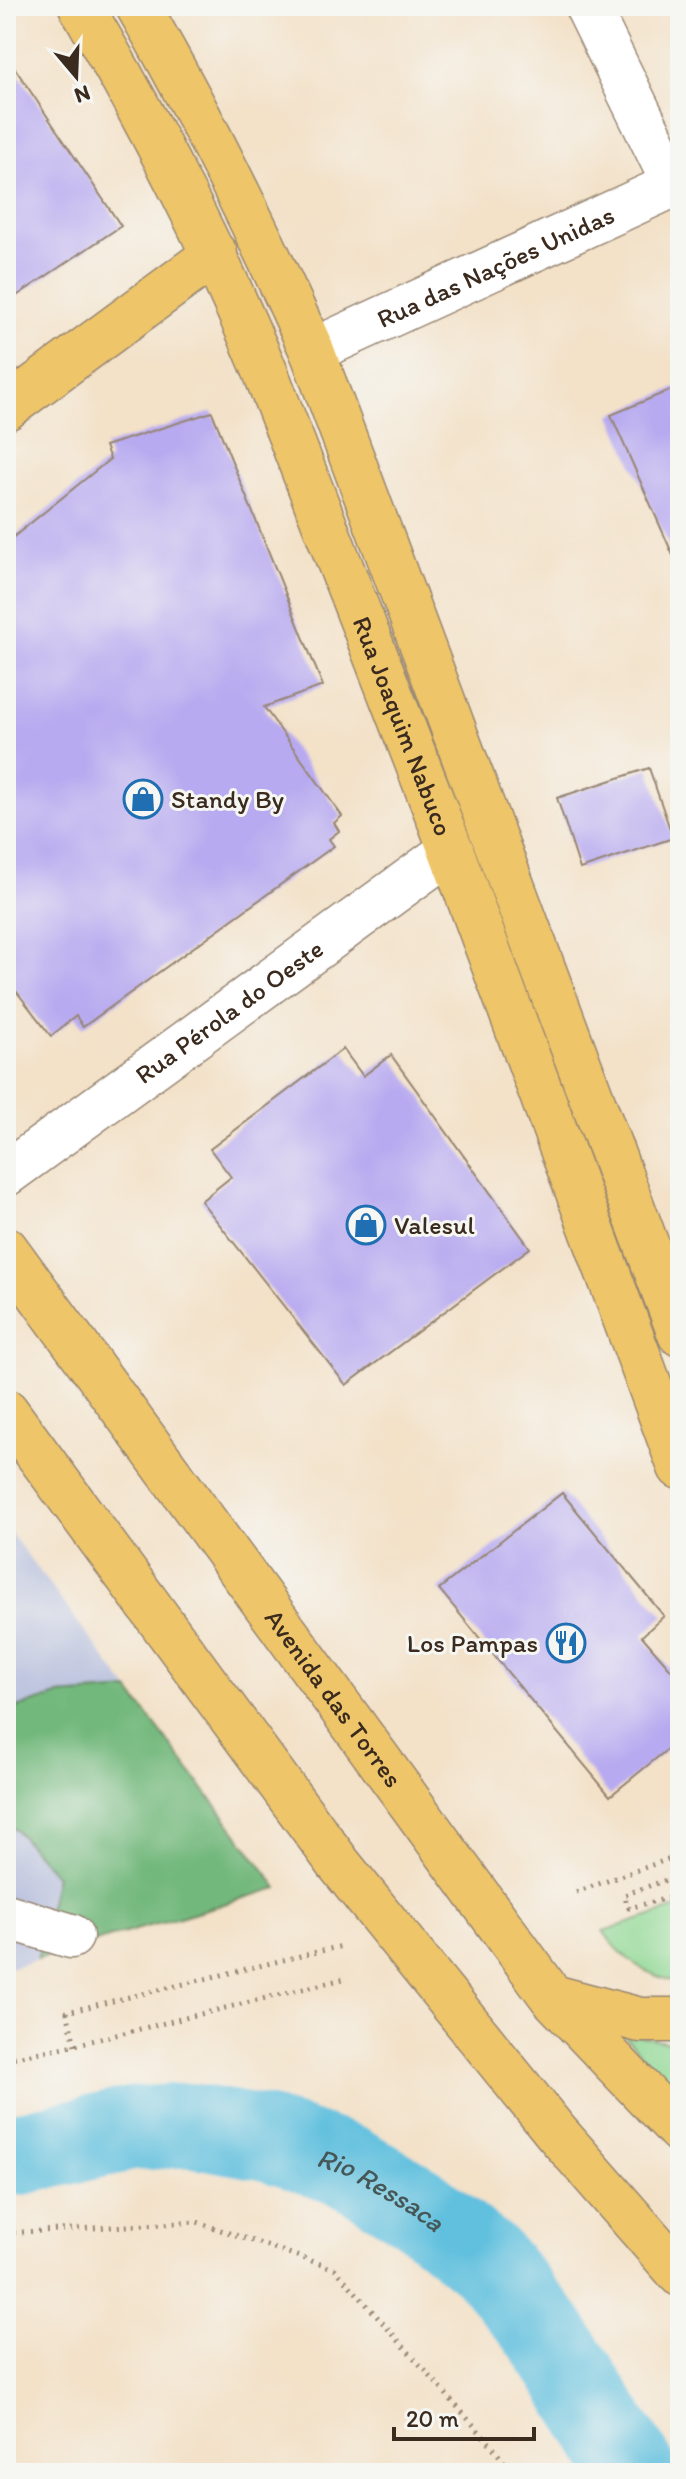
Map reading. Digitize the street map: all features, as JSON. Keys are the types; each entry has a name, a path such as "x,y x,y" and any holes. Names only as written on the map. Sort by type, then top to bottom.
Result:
{"main road":[{"name":"Rua Joaquim Nabuco","path":"81,6 215,254 265,371 451,850 680,1467"},
{"name":"Rua Joaquim Nabuco","path":"138,6 218,152 312,351 680,1334"},
{"path":"6,408 215,254"},
{"path":"265,371 312,351"},
{"name":"Avenida das Torres","path":"6,1249 552,1997 680,2131"},
{"path":"6,1411 339,1864 555,2131 680,2274"},
{"path":"552,1997 640,2020 680,2020"}],"street":[{"path":"587,6 677,183"},
{"name":"Rua das Nações Unidas","path":"312,351 677,183"},
{"name":"Rua Pérola do Oeste","path":"6,1174 451,850"},
{"path":"6,1916 71,1936"}],"path":[{"path":"576,1892 680,1855"},
{"path":"680,1875 624,1895 629,1908 680,1895"},
{"path":"75,2045 67,2012 342,1946"},
{"path":"6,2059 343,1979"},
{"path":"6,2233 197,2222 335,2269 492,2446 512,2473"}],"shaded area":[{"path":"6,1527 129,1690 278,1888 6,1969"}],"green space":[{"path":"129,1690 278,1888 37,1959 56,1876 15,1829 6,1825 6,1711 58,1695"},
{"path":"680,1907 680,1983 656,1976 636,1965 618,1950 603,1931"},
{"path":"621,2032 680,2044 680,2097"}],"building":[{"path":"6,55 121,226 6,303"},
{"path":"680,386 680,571 611,415"},
{"name":"Standy By","path":"212,412 323,686 264,707 342,816 334,823 339,831 329,839 334,846 83,1027 76,1016 51,1036 6,978 6,543 110,459 105,446"},
{"path":"649,768 673,838 580,869 557,798"},
{"name":"Valesul","path":"343,1049 363,1076 391,1055 530,1248 346,1385 201,1201 231,1177 210,1149"},
{"path":"562,1493 664,1616 642,1636 680,1680 680,1739 610,1796 439,1589"}],"waterway":[{"name":"Rio Ressaca","path":"6,2154 131,2129 190,2125 268,2139 348,2166 418,2207 486,2261 544,2330 636,2473"}],"place":[{"name":"Standy By","path":"143,799"},
{"name":"Valesul","path":"366,1225"},
{"name":"Los Pampas","path":"566,1643"}]}
